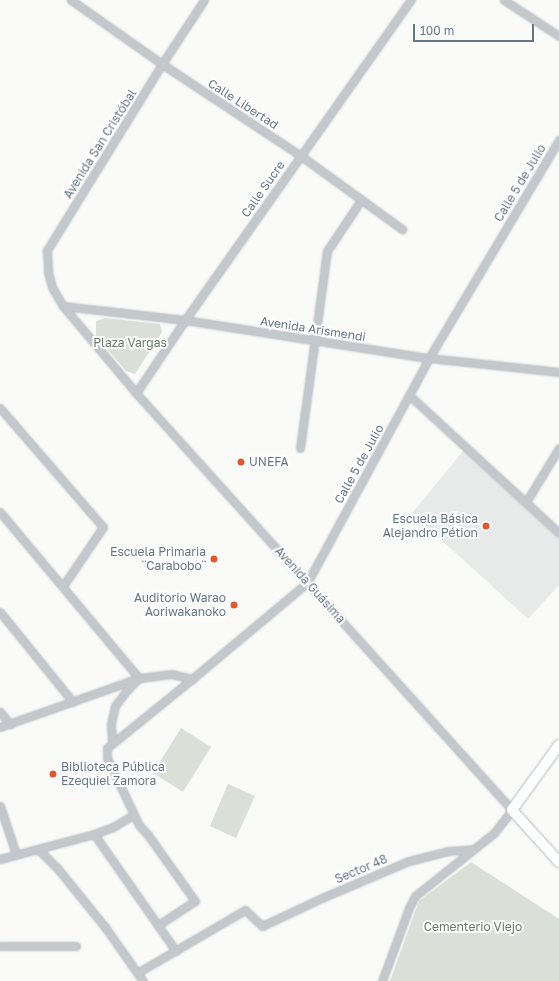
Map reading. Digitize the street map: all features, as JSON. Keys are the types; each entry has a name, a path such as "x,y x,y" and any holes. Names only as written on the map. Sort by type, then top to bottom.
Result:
{"main road":[{"path":"512,810 559,745"},
{"name":"Avenida Guásima","path":"512,810 559,862"}],"street":[{"name":"Calle Libertad","path":"71,0 162,64 301,156 402,229"},
{"name":"Avenida San Cristóbal","path":"63,306 52,287 48,272 47,250 162,64 204,0"},
{"name":"Calle Sucre","path":"136,393 185,320 411,0"},
{"path":"504,0 559,36"},
{"name":"Calle 5 de Julio","path":"112,742 192,679 307,583 429,358 559,140"},
{"path":"300,448 327,251 361,200"},
{"name":"Avenida Arismendi","path":"63,306 185,320 429,358 559,372"},
{"name":"Avenida Guásima","path":"63,306 136,393 512,810"},
{"path":"409,395 559,533"},
{"path":"0,408 103,527 63,586"},
{"path":"526,502 559,448"},
{"path":"0,512 139,678"},
{"path":"0,612 73,702"},
{"path":"0,727 139,678 172,674 192,679"},
{"path":"139,678 126,690 114,706 110,724 112,742 107,748 107,758 133,815 196,901 158,925"},
{"path":"0,712 10,724"},
{"path":"0,806 16,854"},
{"path":"382,981 409,908 415,896 494,833 512,810"},
{"path":"0,859 16,854 39,850 94,834 113,827 133,815"},
{"path":"94,834 176,951 137,973"},
{"name":"Sector 48","path":"176,951 245,910 262,926 324,897 409,861 448,851 475,849"},
{"path":"39,850 58,869 105,927 143,981"},
{"path":"0,946 76,946"}],"shaded area":[{"name":"Escuela Básica Alejandro Pétion","path":"464,450 559,539 559,585 528,619 412,513"}],"green space":[{"name":"Plaza Vargas","path":"105,318 160,324 162,332 135,374 126,371 96,336 96,321"},
{"path":"181,728 211,747 183,792 153,773"},
{"path":"228,784 255,796 236,838 210,826"},
{"name":"Cementerio Viejo","path":"471,862 559,919 559,981 390,981 419,901"}],"place":[{"name":"UNEFA","path":"241,462"},
{"name":"Escuela Básica Alejandro Pétion","path":"486,526"},
{"name":"Escuela Primaria ¨Carabobo¨","path":"214,559"},
{"name":"Auditorio Warao Aoriwakanoko","path":"234,605"},
{"name":"Biblioteca Pública Ezequiel Zamora","path":"53,774"}]}
